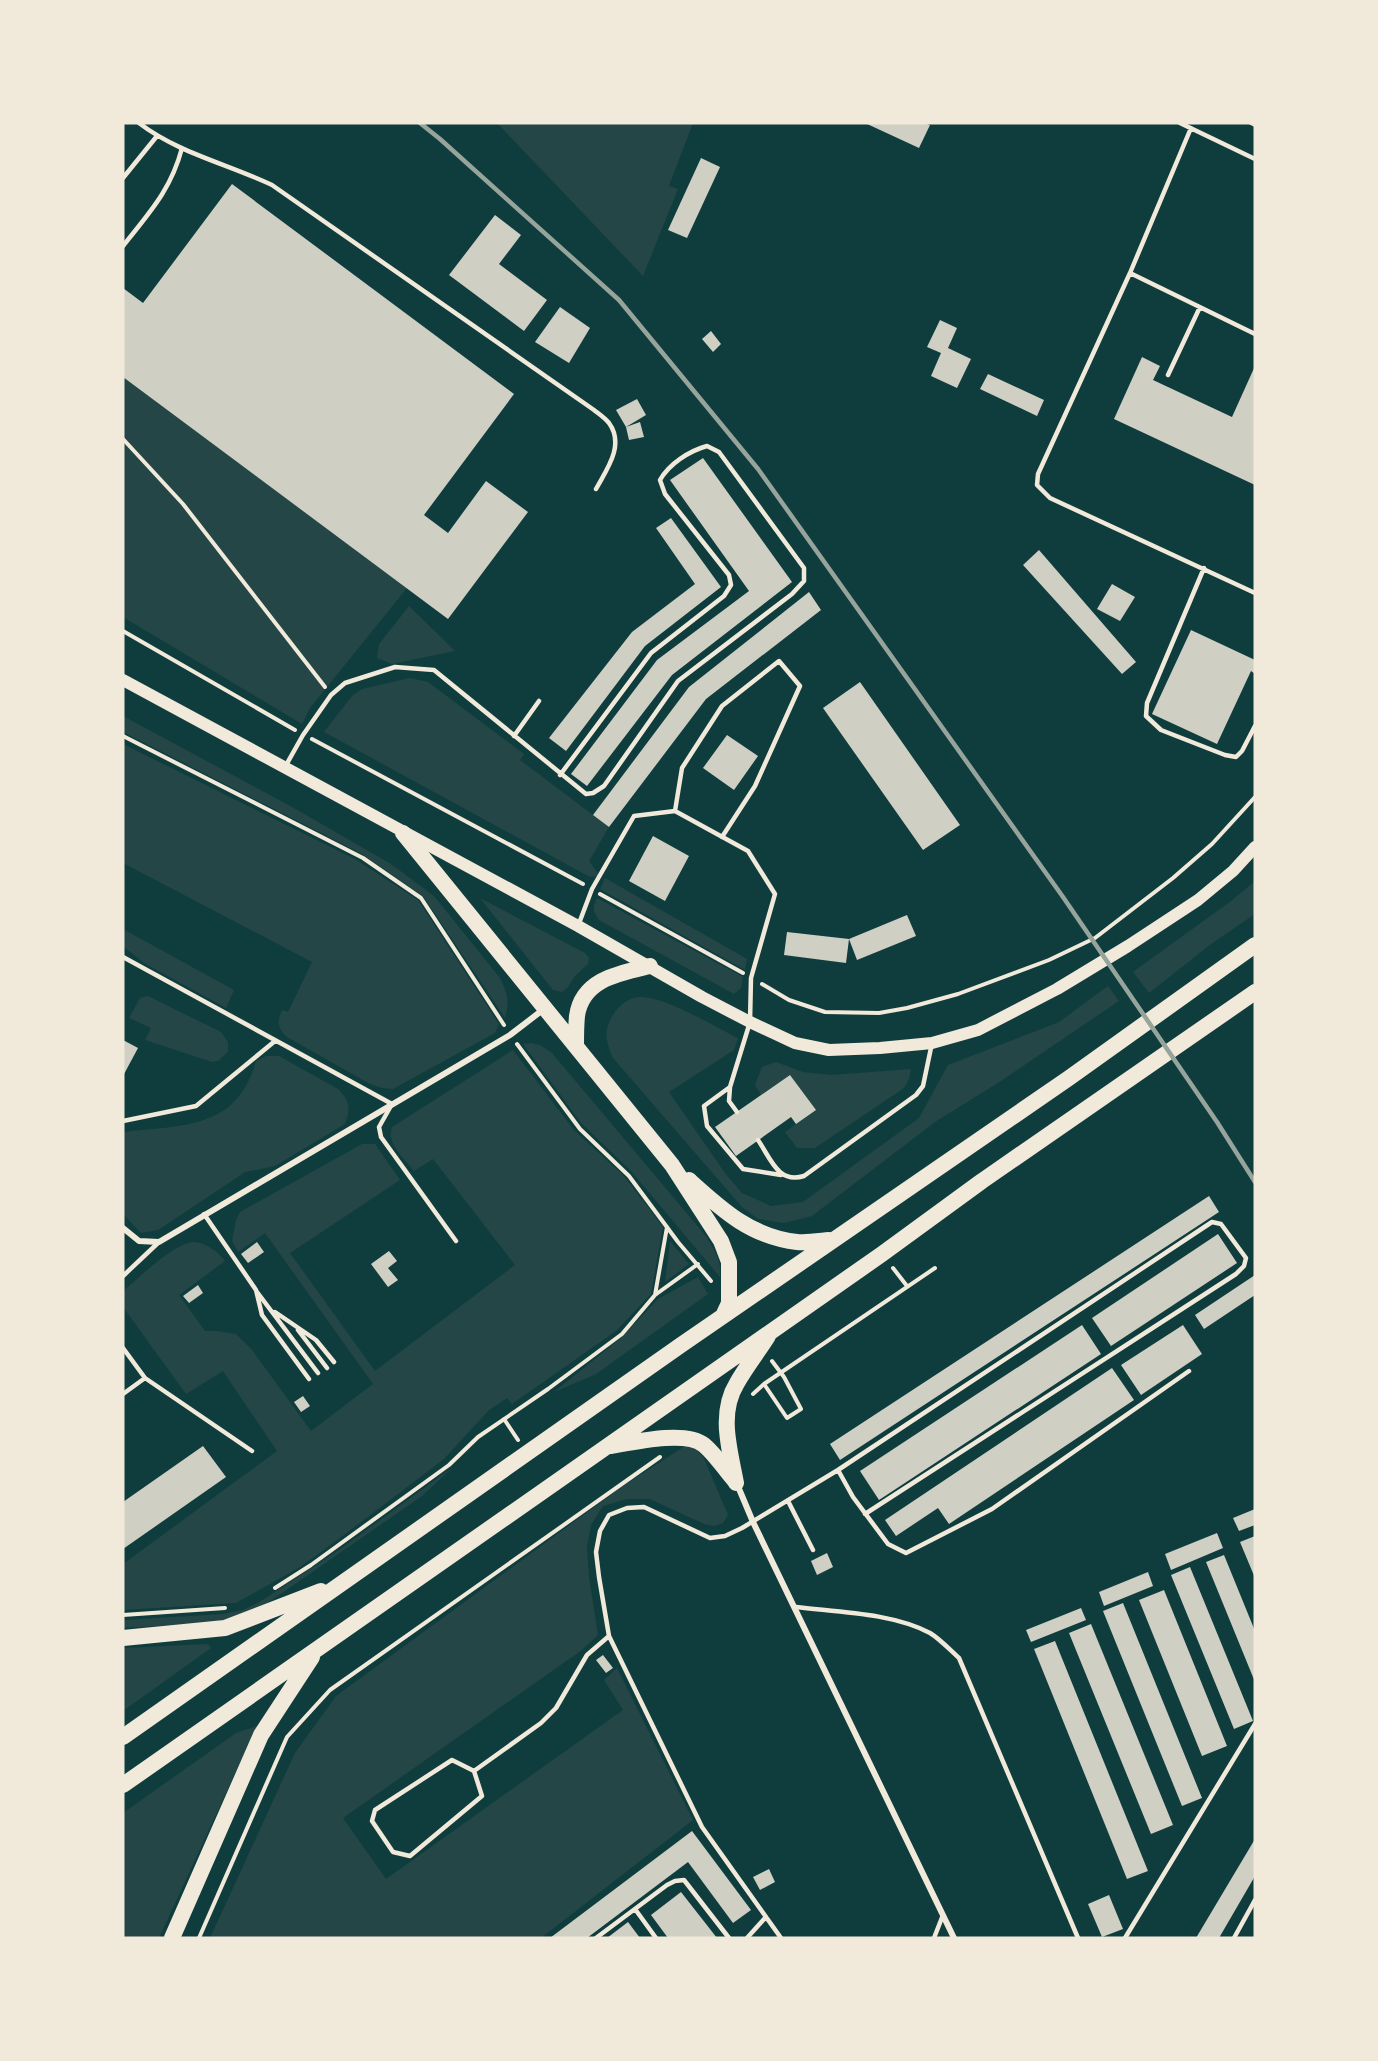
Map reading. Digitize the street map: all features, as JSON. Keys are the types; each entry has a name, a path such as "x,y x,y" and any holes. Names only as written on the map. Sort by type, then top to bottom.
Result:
{"highway":[{"path":"403,832 672,1166 721,1241 729,1262 729,1303 723,1316"},
{"path":"123,1737 831,1240 1069,1078 1255,945"},
{"path":"576,1045 577,1014 587,992 604,979 650,966"},
{"path":"123,1785 882,1254 982,1181 1255,992"},
{"path":"672,1166 722,1209 743,1224 767,1236 799,1242 831,1240"},
{"path":"736,1483 726,1425 729,1398 769,1332"},
{"path":"608,1446 658,1439 686,1439 703,1443 736,1483"},
{"path":"123,1638 225,1628 347,1580"},
{"path":"172,1938 261,1735 317,1648"}],"main road":[{"path":"123,680 578,926 750,1022 795,1043 829,1050 932,1043 978,1030 1057,989 1198,900 1233,871 1255,847"}],"street":[{"path":"123,1228 139,1241 159,1242 510,1035 545,1008"},
{"path":"736,1483 954,1938"}],"lane":[{"path":"139,123 157,136 182,148 272,185 594,410 609,423 615,437 611,463 596,489"},
{"path":"1180,123 1255,159"},
{"path":"1191,128 1130,273 1038,474 1037,485 1050,498 1255,593"},
{"path":"123,178 157,136"},
{"path":"123,246 164,193 177,168 182,148"},
{"path":"1130,273 1255,334"},
{"path":"1168,375 1200,307"},
{"path":"285,768 303,735 332,695 345,683 394,667 434,670 560,775 586,794 593,793 604,786 678,681 792,594 804,582 804,568 719,452 707,446 696,449 666,470 660,480 665,494 729,575 731,585 724,596 651,653 560,775"},
{"path":"1204,568 1147,703 1146,716 1161,730 1225,755 1236,757 1242,751 1255,726"},
{"path":"675,811 682,768 722,706 779,661 800,686 755,786 722,837"},
{"path":"513,736 540,701"},
{"path":"578,926 592,889 634,816 675,811 748,851 774,894 751,978 750,1022 730,1087 729,1101 737,1112"},
{"path":"123,957 392,1104 379,1127 381,1137 456,1241"},
{"path":"123,1121 196,1106 275,1041"},
{"path":"730,1087 704,1106 707,1126 743,1169 781,1174 793,1179 804,1176 916,1095 923,1086 932,1043"},
{"path":"758,1140 781,1174"},
{"path":"204,1214 256,1290 318,1373"},
{"path":"781,1938 702,1827 609,1636 598,1577 596,1552 600,1531 609,1515 627,1508 644,1507 710,1538 724,1536 753,1522 838,1470 1212,1222 1221,1224 1246,1258 1244,1266 1236,1274 865,1514"},
{"path":"123,1276 159,1242"},
{"path":"256,1290 262,1315 309,1378"},
{"path":"270,1309 316,1340 334,1362"},
{"path":"295,1325 327,1368"},
{"path":"123,1348 145,1378 252,1451"},
{"path":"838,1470 853,1497 888,1544 906,1553 992,1509 1190,1371"},
{"path":"123,1394 145,1378"},
{"path":"788,1501 813,1550"},
{"path":"796,1607 857,1613 897,1622 931,1634 959,1658 1078,1938"},
{"path":"474,1771 541,1723 556,1708 587,1655 609,1636"},
{"path":"1125,1938 1255,1724"},
{"path":"452,1760 474,1771 482,1796 410,1856 393,1852 372,1821 375,1810 452,1760"},
{"path":"596,1938 675,1881 684,1880 729,1938"},
{"path":"1234,1938 1255,1900"},
{"path":"635,1909 656,1938"},
{"path":"934,1938 943,1916"},
{"path":"747,1938 766,1917"}],"path":[{"path":"123,439 183,504 332,695"},
{"path":"123,631 303,735 592,889 789,1000 825,1012 879,1013 907,1008 958,994 1049,960 1095,938 1173,878 1212,844 1255,797"},
{"path":"123,736 363,858 421,898 510,1035 580,1129 629,1176 698,1264 655,1295 622,1334 478,1437 449,1465 312,1565 271,1590"},
{"path":"655,1295 667,1226"},
{"path":"882,1254 907,1286"},
{"path":"748,1398 764,1384 935,1268"},
{"path":"764,1384 787,1418 801,1409 784,1377"},
{"path":"504,1419 527,1453"},
{"path":"199,1938 287,1737 330,1690 686,1439"},
{"path":"123,1615 226,1608"}],"shaded area":[{"path":"497,123 693,123 669,186 678,189 643,276"},
{"path":"123,377 407,588 310,708 302,724 123,617"},
{"path":"409,606 455,651 392,664 377,658 379,644"},
{"path":"410,678 428,682 524,754 520,760 609,827 589,861 600,876 590,877 324,732 352,696 362,689"},
{"path":"123,716 292,807 391,864 434,896 500,978 507,997 505,1018 423,896 362,854 123,732"},
{"path":"123,744 355,859 418,900 499,1024 495,1033 393,1089 370,1084 287,1037 280,1027 280,1014 282,1010 288,1012 312,962 123,863"},
{"path":"605,878 747,959 745,970 600,889"},
{"path":"1255,881 1255,914 1211,944 1149,993 1133,972"},
{"path":"480,898 585,953 589,958 588,964 562,992 553,990"},
{"path":"597,898 743,977 741,988 734,994 599,920 594,909"},
{"path":"123,929 234,990 226,1008 144,963 123,946"},
{"path":"1108,986 1119,1001 1001,1081 935,1122 812,1216 784,1223 758,1219 742,1207 613,1058 607,1036 608,1026 618,1008 628,1000 639,997 675,1006 738,1038 734,1050 669,1092 725,1173 742,1193 771,1206 803,1202 919,1118 948,1065 1059,1022"},
{"path":"148,996 221,1032 228,1042 228,1052 218,1061 212,1062 145,1040 151,1028 129,1018 140,998"},
{"path":"523,1044 540,1045 552,1053 705,1235 718,1260 720,1277 631,1171 581,1123"},
{"path":"513,1050 574,1130 624,1176 663,1227 651,1294 616,1331 512,1404 507,1398 489,1410 444,1459 300,1567 236,1603 123,1610 123,1564 277,1451 223,1371 186,1394 123,1307 123,1291 166,1255 185,1244 198,1242 215,1251 225,1261 179,1295 205,1331 236,1334 252,1350 311,1431 373,1384 265,1233 238,1252 232,1241 240,1212 362,1144 375,1144 400,1180 290,1253 375,1371 515,1265 433,1159 414,1171 397,1150 391,1133 392,1127"},
{"path":"266,1056 279,1056 338,1089 348,1105 345,1124 275,1166 245,1172 158,1230 141,1233 123,1214 123,1132 186,1125 221,1112 236,1100 247,1084 256,1061"},
{"path":"776,1062 803,1072 832,1075 911,1069 904,1088 815,1148 797,1148 785,1132 815,1110 790,1075 761,1095 755,1085 762,1067"},
{"path":"670,1241 689,1264 665,1282"},
{"path":"698,1277 708,1294 596,1374 554,1392 621,1338 658,1299"},
{"path":"685,1446 696,1449 703,1456 728,1515 723,1523 714,1526 704,1524 650,1499 627,1499 603,1506 591,1525 587,1547 598,1635 582,1650 343,1818 386,1879 623,1710 604,1680 617,1668 693,1820 541,1938 210,1938 295,1753 336,1696 623,1486"},
{"path":"453,1467 422,1496 259,1609 212,1623 123,1628 123,1620 223,1614 243,1610 261,1601 339,1550"},
{"path":"208,1644 211,1648 123,1711 123,1648"},
{"path":"257,1726 159,1938 123,1938 123,1813 236,1733"}],"building":[{"path":"865,123 924,123 930,125 919,148"},
{"path":"701,158 720,167 687,238 668,230"},
{"path":"232,184 514,394 424,515 448,533 486,481 528,512 448,619 123,377 123,288 143,303"},
{"path":"495,215 521,235 499,264 547,300 524,331 449,275"},
{"path":"560,307 590,328 569,363 535,342"},
{"path":"940,320 957,328 948,348 971,359 957,388 931,376 941,353 927,347"},
{"path":"711,331 721,344 713,352 702,339"},
{"path":"1142,357 1160,366 1153,380 1232,417 1255,366 1255,485 1114,419"},
{"path":"988,374 1044,400 1037,416 980,389"},
{"path":"637,399 646,415 626,427 616,410"},
{"path":"640,422 644,437 629,440 626,427"},
{"path":"703,458 792,582 672,675 587,786 571,774 657,660 749,591 670,480"},
{"path":"671,518 721,587 645,646 566,751 549,738 632,632 695,584 656,528"},
{"path":"1039,550 1136,662 1122,674 1023,565"},
{"path":"1112,584 1135,597 1120,621 1097,609"},
{"path":"809,592 821,610 706,699 609,827 593,815 689,687"},
{"path":"1191,630 1255,660 1255,674 1251,671 1217,744 1152,714"},
{"path":"860,682 960,825 923,850 823,708"},
{"path":"727,735 758,756 734,790 703,768"},
{"path":"653,836 689,856 665,901 629,881"},
{"path":"907,915 916,936 857,960 849,939"},
{"path":"787,932 849,939 846,963 784,955"},
{"path":"123,1040 138,1048 123,1076"},
{"path":"790,1075 816,1110 796,1124 791,1117 736,1156 715,1127"},
{"path":"1209,1196 1219,1212 840,1460 830,1444"},
{"path":"1218,1234 1237,1263 1111,1346 1092,1318"},
{"path":"257,1242 264,1252 248,1263 241,1254"},
{"path":"389,1251 397,1261 388,1268 398,1280 388,1287 371,1264"},
{"path":"1255,1275 1255,1295 1204,1329 1195,1315"},
{"path":"198,1285 203,1293 189,1303 183,1296"},
{"path":"1082,1325 1101,1354 879,1500 860,1471"},
{"path":"1183,1325 1202,1354 1141,1395 1121,1365"},
{"path":"1112,1368 1134,1400 949,1524 938,1508 896,1536 885,1520"},
{"path":"303,1396 310,1406 301,1412 294,1402"},
{"path":"203,1446 226,1477 123,1549 123,1502"},
{"path":"1255,1509 1255,1525 1239,1531 1233,1518"},
{"path":"1217,1533 1223,1548 1171,1570 1165,1554"},
{"path":"1255,1536 1255,1578 1240,1542"},
{"path":"827,1553 833,1567 817,1575 811,1561"},
{"path":"1224,1555 1255,1631 1255,1682 1206,1562"},
{"path":"1190,1567 1253,1721 1234,1729 1171,1575"},
{"path":"1148,1572 1153,1586 1104,1606 1099,1592"},
{"path":"1164,1590 1227,1746 1202,1756 1139,1600"},
{"path":"1123,1603 1202,1798 1182,1806 1103,1611"},
{"path":"1081,1608 1086,1620 1031,1642 1026,1630"},
{"path":"1091,1624 1173,1825 1151,1834 1069,1633"},
{"path":"1055,1641 1148,1871 1127,1879 1034,1649"},
{"path":"603,1655 613,1668 606,1673 596,1660"},
{"path":"692,1831 751,1910 733,1923 688,1862 587,1938 550,1938"},
{"path":"1255,1839 1255,1876 1219,1938 1196,1938"},
{"path":"769,1869 775,1882 760,1890 753,1877"},
{"path":"681,1892 717,1938 668,1938 651,1915"},
{"path":"1109,1895 1123,1929 1102,1937 1088,1904"},
{"path":"628,1922 640,1938 607,1938"}],"railway":[{"path":"420,123 619,300 758,469 1063,897 1217,1122 1255,1182"}]}
